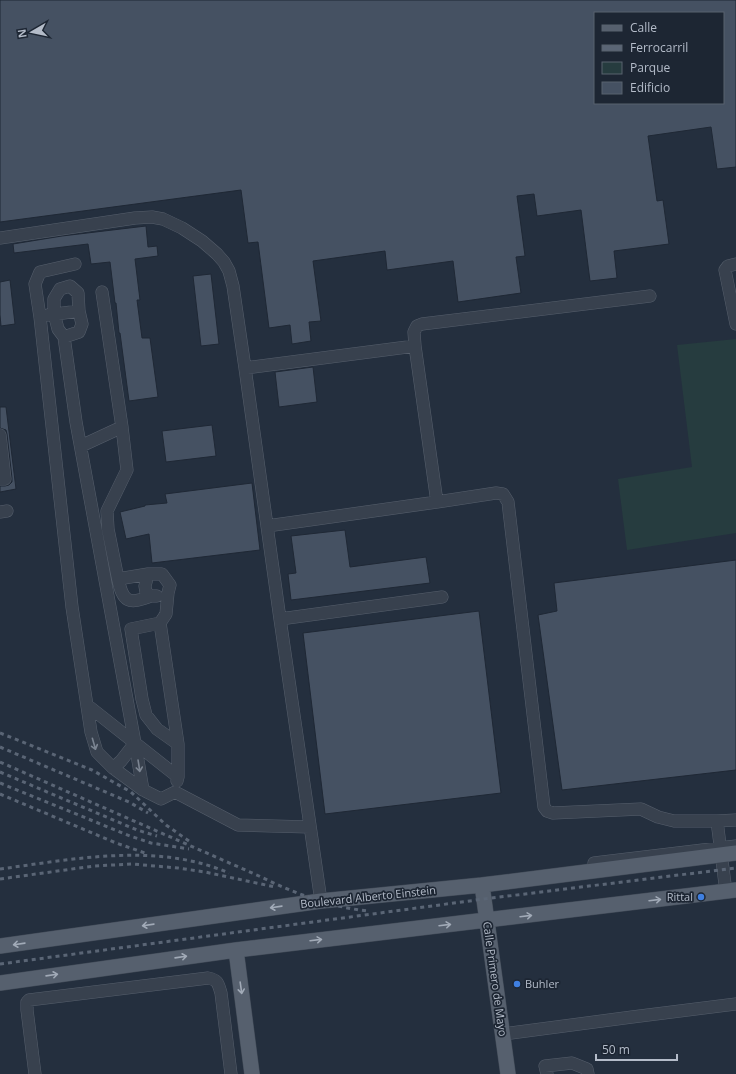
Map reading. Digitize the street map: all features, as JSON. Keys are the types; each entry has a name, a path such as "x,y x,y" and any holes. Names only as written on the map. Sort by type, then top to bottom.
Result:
{"main road":[{"name":"Boulevard Alberto Einstein","path":"0,946 321,901 482,885 726,852"},
{"name":"Calle Primero de Mayo","path":"482,885 508,1074"},
{"path":"0,983 236,950 731,891"},
{"path":"236,950 252,1074"}],"lane":[{"path":"0,238 135,218 152,217 163,219 182,228 202,241 217,254 229,271 233,286 245,368 321,901"},
{"path":"75,264 40,272 35,284 40,317 72,607 91,732 96,752 113,768 143,790 161,799 175,792"},
{"path":"736,264 728,266 726,270 736,324"},
{"path":"64,337 79,332 82,324 79,311 78,293 70,286 60,289 54,299 54,313 58,329 64,337 81,446 143,790"},
{"path":"102,292 127,470 106,511 108,529 120,589 124,597 134,601 168,593"},
{"path":"437,502 415,346 414,332 417,326 422,324 650,296"},
{"path":"40,317 54,313 79,311"},
{"path":"245,368 415,346"},
{"path":"81,446 122,426"},
{"path":"0,435 5,478 0,479"},
{"path":"267,526 496,493 503,494 508,502 544,807 546,810 553,812 641,809 658,817 674,821 736,820"},
{"path":"118,578 148,574 162,574 170,585 166,614 160,623 178,744 178,777 175,792"},
{"path":"148,574 145,586 146,592 152,596"},
{"path":"280,619 442,597"},
{"path":"115,631 160,623"},
{"path":"131,629 146,715 157,729 178,744"},
{"path":"87,705 178,777"},
{"path":"113,768 121,761 135,743"},
{"path":"175,792 238,824 310,827"},
{"path":"717,821 726,852 731,891"},
{"path":"726,852 736,846"},
{"path":"35,1074 27,1010 27,1003 29,1000 208,978 216,980 221,993 231,1074"},
{"path":"502,1034 632,1016 736,1004"},
{"path":"547,1074 545,1066 572,1063 587,1069 588,1074"}],"green space":[{"path":"736,339 736,533 627,550 618,479 692,467 677,345"}],"building":[{"path":"0,0 736,0 736,167 717,169 711,127 648,136 657,201 663,200 669,244 614,251 617,278 590,281 581,210 537,216 534,194 517,196 525,256 516,257 521,293 458,302 453,261 387,270 385,251 313,261 321,321 309,322 311,341 292,344 290,325 269,328 258,242 248,243 241,190 0,222"},
{"path":"146,226 148,247 157,246 158,256 135,259 140,300 137,300 142,338 150,338 158,397 129,401 110,262 91,264 88,244 14,253 13,244 62,236"},
{"path":"211,274 219,344 201,346 193,276"},
{"path":"10,280 15,324 1,326 0,282"},
{"path":"313,367 317,402 279,407 275,372"},
{"path":"0,407 6,407 16,489 0,492 0,486 9,485 12,482 12,478 7,434 6,430 0,428"},
{"path":"212,425 216,456 166,462 162,431"},
{"path":"252,483 260,550 152,563 149,534 126,539 120,512 145,505 167,503 165,494"},
{"path":"345,530 350,567 426,557 430,583 291,600 288,574 296,573 291,536"},
{"path":"736,560 736,770 562,790 538,615 557,611 554,583"},
{"path":"479,611 501,793 325,814 303,633"}],"railway":[{"path":"0,733 92,770 131,792 166,825 189,841"},
{"path":"0,747 129,802 148,813"},
{"path":"0,762 285,888 326,903 368,911"},
{"path":"0,772 137,830 157,836"},
{"path":"0,783 130,836 151,843 189,849"},
{"path":"0,794 116,843 145,853"},
{"path":"0,869 86,858 145,855 173,858 202,864 229,873"},
{"path":"0,879 94,866 132,864 205,872 275,887"},
{"path":"0,964 484,899 736,868"}],"place":[{"name":"Rittal","path":"701,897"},
{"name":"Buhler","path":"517,984"}]}
